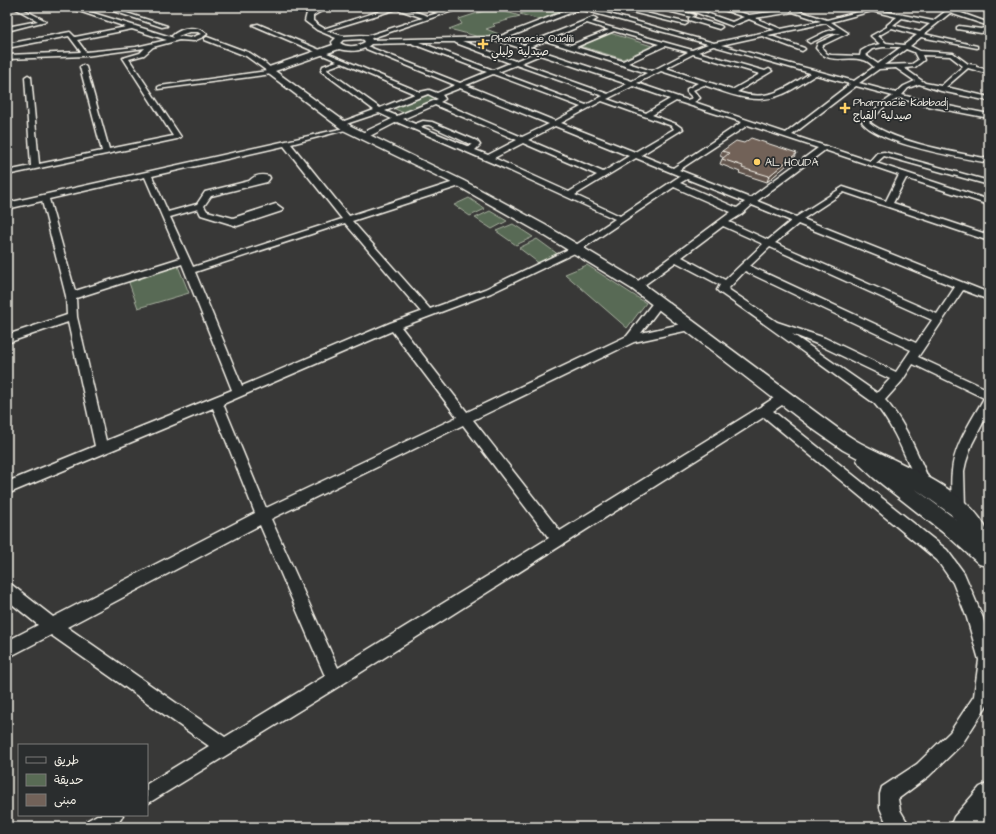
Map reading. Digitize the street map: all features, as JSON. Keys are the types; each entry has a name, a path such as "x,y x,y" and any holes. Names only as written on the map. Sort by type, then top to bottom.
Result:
{"street":[{"path":"7,29 43,21 15,7"},
{"path":"69,7 166,37"},
{"path":"103,7 190,39 206,36"},
{"path":"325,7 312,13 309,18 310,23 350,48 428,18 462,7"},
{"path":"323,30 397,7 428,18"},
{"path":"424,7 443,13"},
{"path":"499,39 579,7 780,64 814,73 828,74 854,84 897,96 946,108 989,116"},
{"path":"613,7 685,23"},
{"path":"671,7 666,9 732,30"},
{"path":"684,7 732,24"},
{"path":"717,7 749,17 779,30"},
{"path":"736,7 741,12 738,14"},
{"path":"488,158 662,69 692,52 711,45 749,36 826,21 882,7"},
{"path":"939,7 952,9 989,26"},
{"path":"786,136 905,47 952,9"},
{"path":"717,26 732,24 749,17 793,10 826,21 845,33 820,44 810,41 834,30 841,31"},
{"path":"873,10 933,23"},
{"path":"667,32 693,17 705,14"},
{"path":"525,48 604,15"},
{"path":"885,45 874,36 890,27 889,26 900,17"},
{"path":"588,22 766,73"},
{"path":"256,25 420,94"},
{"path":"960,28 981,30 989,26"},
{"path":"74,39 134,27"},
{"path":"890,27 975,47"},
{"path":"7,173 177,137 126,58 142,54 153,44 173,32 199,30 206,36 250,55 260,61 270,71 344,126 460,183 541,228 637,286 784,398 849,445 885,477 984,551"},
{"path":"572,47 613,30"},
{"path":"85,54 166,37 173,32"},
{"path":"738,32 749,36"},
{"path":"7,46 70,34 85,54"},
{"path":"761,34 802,48"},
{"path":"160,88 270,71 320,52 355,36 365,42 460,85 989,296"},
{"path":"365,42 499,39 989,203"},
{"path":"546,39 653,73"},
{"path":"451,40 515,63 677,126 679,129 569,196"},
{"path":"408,41 586,107"},
{"path":"7,58 85,54 126,50 153,44"},
{"path":"624,63 664,44"},
{"path":"820,44 821,50 825,55 830,57 867,58"},
{"path":"918,53 921,57 918,63 913,66 898,67 878,67 862,55 863,52 870,48 885,45 905,47 918,53 951,54 966,66 989,72"},
{"path":"437,95 539,52"},
{"path":"825,63 830,57"},
{"path":"341,62 325,67 324,71 379,111 415,128 488,158 621,219"},
{"path":"733,92 780,64"},
{"path":"941,89 966,66 989,66"},
{"path":"83,67 106,152"},
{"path":"898,67 919,82 941,89 989,99"},
{"path":"662,69 743,96 756,98 775,96 814,73"},
{"path":"28,78 35,167"},
{"path":"919,82 906,87 897,96 883,105 865,122 866,124 874,130 899,139 989,162"},
{"path":"688,102 697,98 690,92 690,90 704,83"},
{"path":"352,92 391,106"},
{"path":"7,206 286,144 344,126 427,92 437,95 442,99 363,136"},
{"path":"647,115 676,98"},
{"path":"436,103 604,175"},
{"path":"674,170 747,122"},
{"path":"286,144 347,220 428,313"},
{"path":"637,286 739,212 823,148"},
{"path":"871,164 880,155 884,154 989,183"},
{"path":"147,174 190,271 239,392"},
{"path":"888,204 903,174"},
{"path":"7,488 394,326 488,291 576,249 687,175"},
{"path":"190,271 460,183"},
{"path":"165,216 200,206 208,194 252,184"},
{"path":"674,184 739,212"},
{"path":"917,502 925,498 927,492 926,485 898,426 888,411 878,400 801,346 772,323 725,294 722,290 726,284 768,244 798,219 843,188 989,237"},
{"path":"45,198 71,296 72,317 102,449"},
{"path":"200,206 204,213 233,221"},
{"path":"723,223 939,319"},
{"path":"676,258 726,284"},
{"path":"71,296 184,260"},
{"path":"744,267 916,354 989,394"},
{"path":"878,400 898,378 916,354 961,286"},
{"path":"631,339 659,302"},
{"path":"7,338 72,317"},
{"path":"772,323 814,338 898,378"},
{"path":"394,326 558,539"},
{"path":"7,650 263,516 631,339 690,326"},
{"path":"148,794 784,398"},
{"path":"950,527 956,521 959,509 958,470 962,455 989,400"},
{"path":"216,401 263,516 335,679"},
{"path":"764,410 916,533 942,556 959,578 975,618 987,660 982,699 956,738 923,770 889,794 888,807 895,821 900,827"},
{"path":"849,445 926,485 959,509 974,524 984,551"},
{"path":"7,590 53,627 225,747"},
{"path":"964,827 989,796"},
{"path":"95,827 112,816"}],"green space":[{"path":"517,7 569,7 540,20 520,14 529,10"},
{"path":"493,8 520,16 493,24 495,26 486,29 499,34 497,36 476,36 449,29 462,24 459,19"},
{"path":"610,33 652,46 623,59 580,46"},
{"path":"427,93 440,99 406,114 393,108"},
{"path":"469,198 485,209 470,216 454,205"},
{"path":"490,211 507,221 492,229 475,218"},
{"path":"513,224 533,237 516,245 496,231"},
{"path":"537,239 559,255 540,264 519,248"},
{"path":"587,265 646,303 627,328 565,274"},
{"path":"178,266 189,293 138,308 128,280"}],"building":[{"name":"AL HOUDA","path":"751,138 797,153 769,176 742,168 743,166 722,159 729,153 722,151 736,141 744,143"}],"place":[{"name":"Pharmacie Oualili صيدلية وليلي","path":"483,44"},
{"name":"Pharmacie Kabbadj صيدلية القباج","path":"845,108"},
{"name":"AL HOUDA","path":"757,162"}]}
